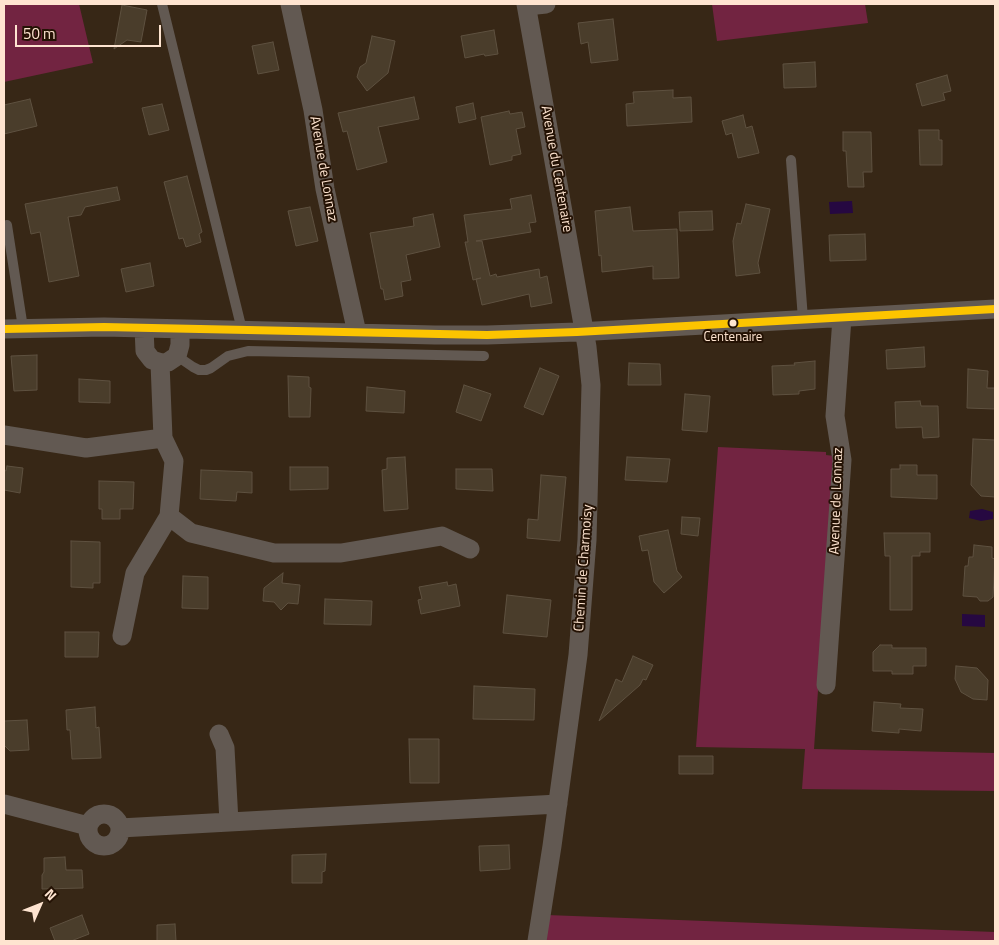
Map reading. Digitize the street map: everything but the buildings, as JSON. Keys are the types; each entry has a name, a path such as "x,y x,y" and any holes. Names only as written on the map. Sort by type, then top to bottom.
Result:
{"street":[{"name":"Avenue de Lonnaz","path":"290,4 313,110 325,189 357,333"},
{"name":"Avenue du Centenaire","path":"546,4 527,5 585,331"},
{"path":"4,329 65,326 487,335 995,310"},
{"name":"Avenue de Lonnaz","path":"826,685 842,460 835,416 842,318"},
{"path":"144,328 145,351 152,360 168,359"},
{"path":"122,636 135,574 169,516 174,461 163,438 168,359 180,345 180,329"},
{"name":"Chemin de Charmoisy","path":"538,941 578,655 587,540 591,392 585,331"},
{"path":"4,435 86,448 163,438"},
{"path":"169,516 190,533 274,553 341,553 442,536 470,549"},
{"path":"219,734 225,748 229,822"},
{"path":"4,804 88,826 94,817 105,814 115,818 120,828 558,804"}],"lane":[{"path":"162,4 242,330"},
{"path":"791,160 803,320"},
{"path":"8,225 23,328"},
{"path":"168,359 199,370 206,370 228,356 248,350 484,356"}],"shaded area":[{"path":"4,4 79,4 93,63 4,82"},
{"path":"712,4 865,4 868,23 717,41"},
{"path":"852,201 853,213 830,214 829,202"},
{"path":"718,447 826,452 826,455 834,456 814,749 995,753 995,791 802,789 805,749 696,747"},
{"path":"982,509 993,512 993,519 981,521 969,518 970,511"},
{"path":"962,614 985,615 985,627 962,626"},
{"path":"547,915 995,932 995,941 543,941"}],"transit line":[{"name":"N","path":"4,329 104,327 487,335 577,332 995,309"}],"place":[{"name":"Centenaire","path":"733,323"}]}
